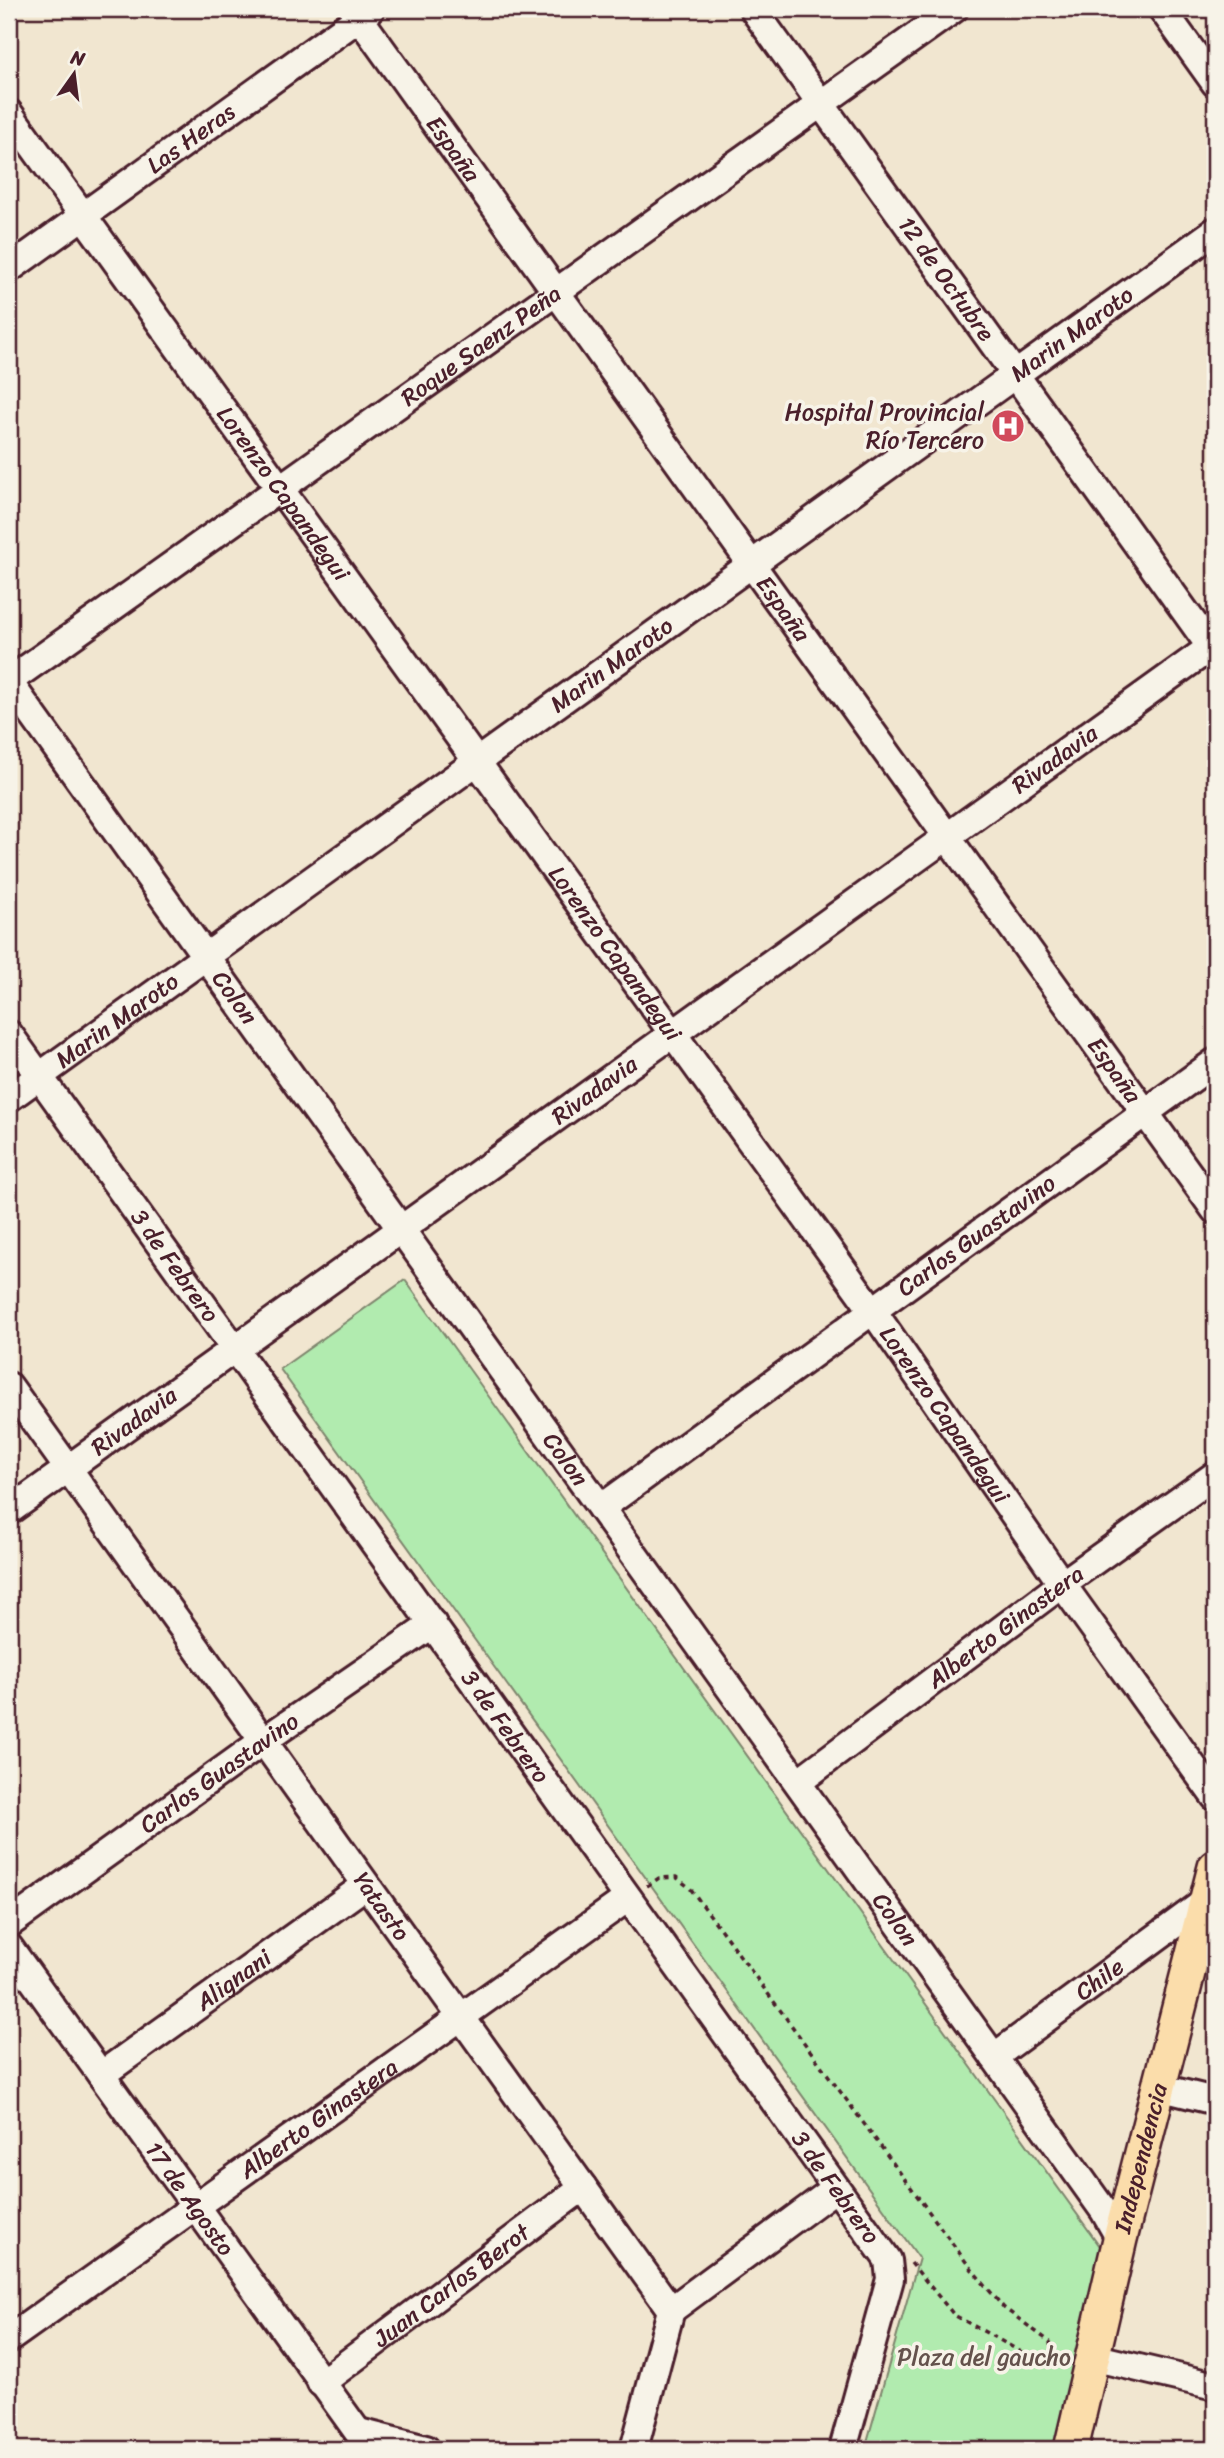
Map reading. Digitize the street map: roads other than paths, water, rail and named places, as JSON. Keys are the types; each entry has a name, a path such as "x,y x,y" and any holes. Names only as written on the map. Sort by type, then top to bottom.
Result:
{"main road":[{"name":"Independencia","path":"1071,2449 1119,2239 1215,1867"}],"street":[{"name":"12 de Octubre","path":"752,9 1214,648"},
{"name":"Roque Saenz Peña","path":"9,682 954,9"},
{"path":"1162,9 1215,83"},
{"name":"Las Heras","path":"9,270 361,12"},
{"name":"España","path":"361,12 556,292 1215,1210"},
{"name":"Lorenzo Capandegui","path":"9,113 873,1311 1062,1584 1215,1797"},
{"name":"Marin Maroto","path":"9,1098 1215,231"},
{"name":"Rivadavia","path":"9,1511 947,836 1214,648"},
{"name":"Colon","path":"9,682 1104,2211 1119,2239"},
{"name":"3 de Febrero","path":"9,1034 888,2260 890,2279 843,2449"},
{"name":"Carlos Guastavino","path":"601,1508 1215,1062"},
{"name":"Yatasto","path":"9,1386 671,2310"},
{"name":"Alberto Ginastera","path":"798,1782 1062,1584 1215,1475"},
{"name":"Carlos Guastavino","path":"9,1924 263,1741 433,1625"},
{"name":"Alignani","path":"101,2075 366,1885"},
{"name":"Alberto Ginastera","path":"9,2339 628,1898"},
{"name":"Chile","path":"994,2057 1206,1901"},
{"name":"17 de Agosto","path":"9,1947 365,2441"},
{"path":"1158,2087 1215,2101"},
{"name":"Juan Carlos Berot","path":"321,2383 583,2187"},
{"path":"634,2449 671,2310 835,2188"},
{"path":"1090,2365 1215,2386"},
{"path":"365,2441 426,2449"}],"place":[{"name":"Hospital Provincial Río Tercero","path":"1008,426"}],"park label":[{"name":"Plaza del gaucho","path":"984,2357"}]}
